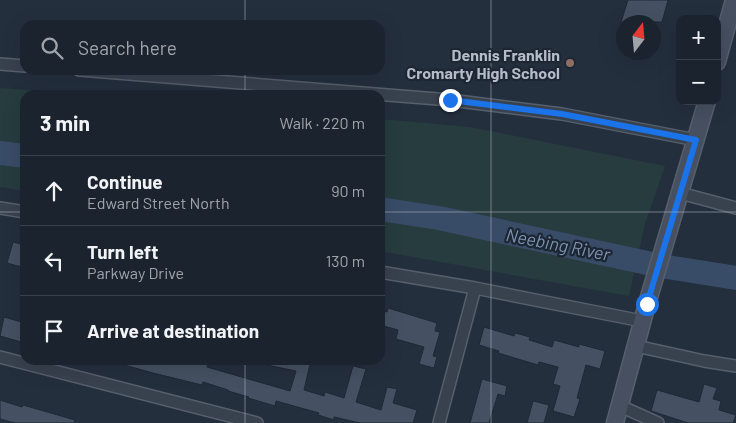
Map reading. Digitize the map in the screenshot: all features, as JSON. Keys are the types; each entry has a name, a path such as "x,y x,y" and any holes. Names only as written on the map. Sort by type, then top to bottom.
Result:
{"main road":[{"path":"718,60 734,0"},
{"path":"615,423 642,321 705,105"}],"street":[{"path":"0,64 20,66"},
{"path":"141,75 326,90"},
{"path":"385,95 450,100 562,114 696,140"},
{"path":"680,193 736,208"},
{"path":"0,208 20,211"},
{"path":"385,273 475,288 642,321"},
{"path":"439,423 475,288"},
{"path":"636,346 712,363 736,366"},
{"path":"0,357 20,362"},
{"path":"31,365 258,423"},
{"path":"620,406 658,423"}],"green space":[{"path":"0,88 26,90 20,90 20,190 0,187"},
{"path":"385,119 470,127 665,166 645,224 629,296 385,252"}],"building":[{"path":"628,0 668,0 662,22 661,15 623,15"},
{"path":"13,242 20,244 20,267 7,263"},
{"path":"388,308 437,323 435,331 440,332 433,356 437,357 434,368 419,364 424,347 396,339 398,330 385,326 385,311 387,312"},
{"path":"4,317 20,322 20,342 0,336"},
{"path":"484,327 514,336 515,333 530,337 529,340 552,347 554,340 579,347 579,344 605,351 600,369 586,365 577,398 580,399 574,417 553,411 560,386 553,384 558,367 539,362 538,365 479,345"},
{"path":"124,365 208,365 207,367 290,391 296,371 267,365 310,365 304,390 324,396 325,392 344,398 353,366 366,369 356,402 381,410 387,387 397,389 393,403 417,410 413,423 360,423 334,417 334,420 318,415 319,413 276,401 275,406 203,382 202,385"},
{"path":"482,379 507,386 505,396 498,394 489,423 470,423"},
{"path":"704,384 717,388 713,399 721,401 719,410 736,415 733,423 688,423 651,411 657,390 699,402"},
{"path":"0,400 75,420 74,423 15,423 0,419"},
{"path":"533,401 549,405 544,423 527,423"}],"waterway":[{"name":"Neebing River","path":"0,153 20,155"},
{"name":"Neebing River","path":"385,210 439,218 661,266 736,278"}],"place":[{"name":"Dennis Franklin Cromarty High School","path":"570,63"}],"route":[{"path":"450,100 562,114 696,140 647,304"}]}
